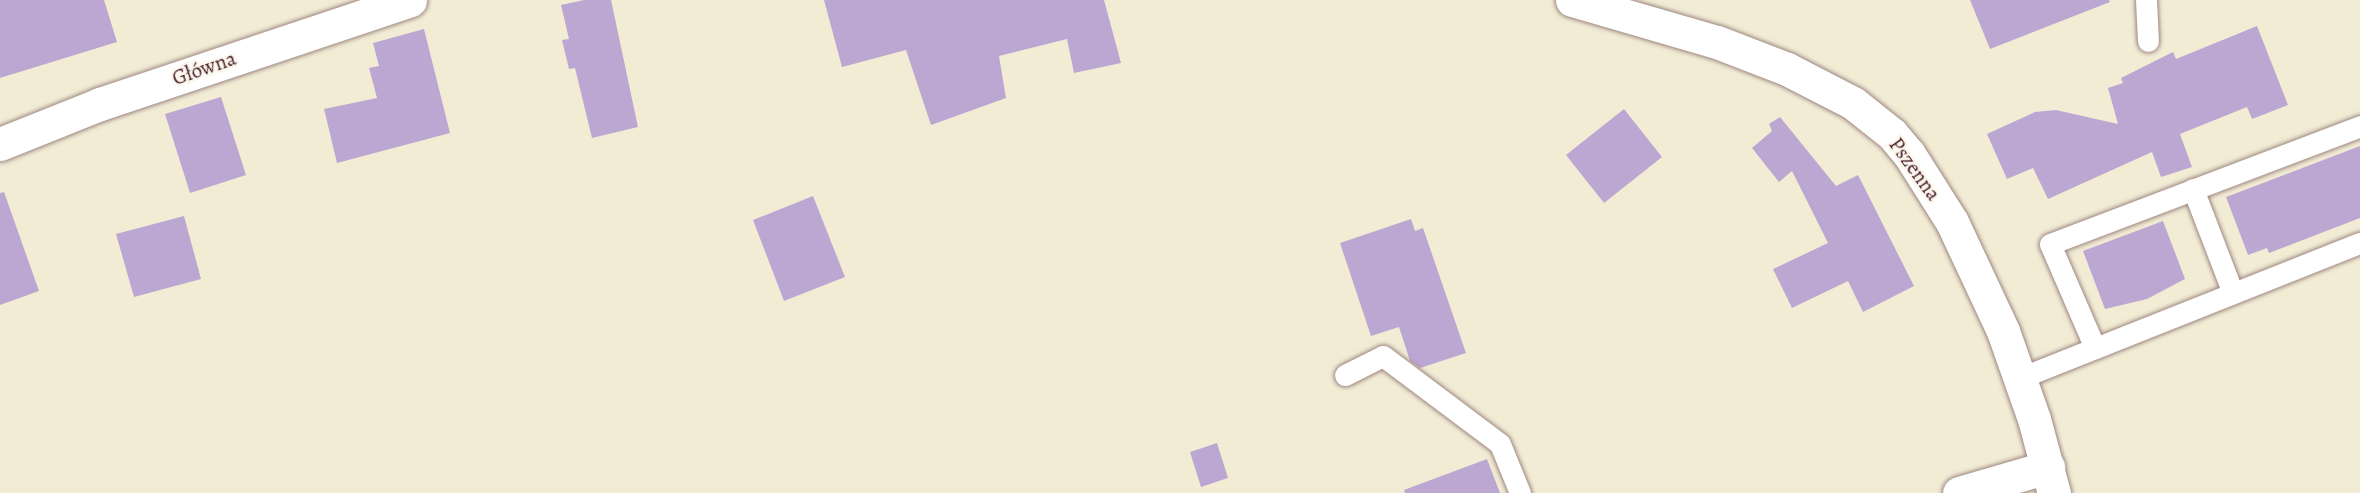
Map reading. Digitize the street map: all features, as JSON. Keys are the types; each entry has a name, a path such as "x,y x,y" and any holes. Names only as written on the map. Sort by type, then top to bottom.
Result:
{"street":[{"name":"Główna","path":"0,144 111,100 410,0"},
{"name":"Pszenna","path":"1572,0 1717,42 1825,86 1874,119 1909,154 1952,222 2020,378 2051,480"},
{"path":"1959,493 2051,480"}],"lane":[{"path":"2146,0 2148,41"},
{"path":"2095,348 2050,244 2360,126"},
{"path":"2193,189 2233,293"},
{"path":"2020,378 2360,243"},
{"path":"1345,375 1383,356 1500,444 1520,493"}],"building":[{"path":"0,0 104,0 117,42 0,78"},
{"path":"584,0 611,0 638,127 592,138 575,68 569,69 562,40 569,39 561,5"},
{"path":"824,0 1104,0 1121,63 1074,73 1067,39 999,56 1006,98 931,125 906,50 842,67"},
{"path":"1970,0 2109,0 2110,2 1990,49"},
{"path":"2257,26 2288,105 2252,119 2247,107 2180,134 2192,167 2161,177 2152,152 2048,199 2033,168 2007,179 1987,134 2035,112 2056,110 2118,124 2108,88 2123,83 2121,78 2173,52 2176,59"},
{"path":"424,29 450,133 337,163 324,109 377,98 369,68 379,66 373,43"},
{"path":"221,97 246,175 190,193 165,114"},
{"path":"1624,109 1662,157 1604,203 1566,155"},
{"path":"1780,117 1836,186 1858,175 1914,286 1863,312 1848,281 1792,308 1773,269 1828,243 1792,171 1779,182 1752,148 1772,131 1769,124"},
{"path":"2360,146 2360,218 2269,253 2267,248 2248,255 2226,197"},
{"path":"4,192 39,291 0,305 0,193"},
{"path":"813,196 845,277 784,301 753,220"},
{"path":"184,216 201,279 134,297 116,234"},
{"path":"1411,219 1415,231 1423,228 1466,353 1420,368 1410,361 1399,327 1371,336 1340,243"},
{"path":"2163,221 2185,279 2147,299 2105,309 2083,251"},
{"path":"1217,443 1228,478 1201,487 1190,452"},
{"path":"1487,459 1500,493 1405,493 1404,490"}]}
